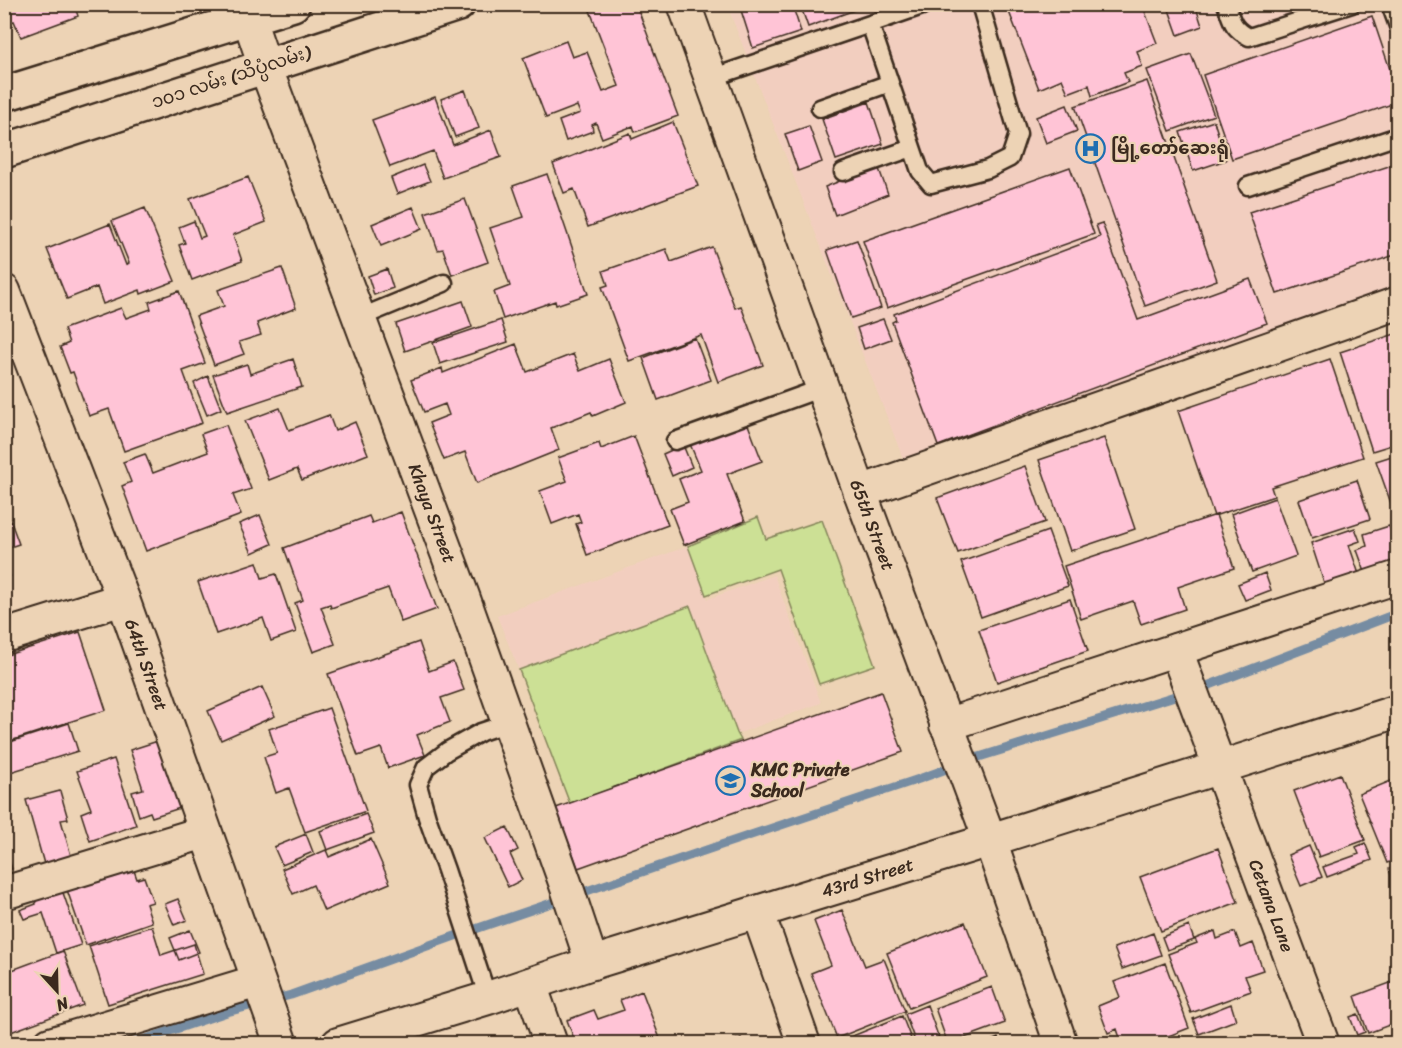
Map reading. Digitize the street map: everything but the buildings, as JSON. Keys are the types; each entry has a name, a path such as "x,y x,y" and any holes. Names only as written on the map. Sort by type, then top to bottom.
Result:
{"main road":[{"path":"4,94 247,12 293,4"},
{"name":"၁၀၁ လမ်း (သိပ္ပံလမ်း)","path":"4,150 458,4"}],"street":[{"name":"65th Street","path":"684,4 860,492 990,840 1061,1044"},
{"name":"Khaya Street","path":"247,12 265,66 463,596 592,963"},
{"name":"64th Street","path":"4,291 123,599 277,1035"},
{"path":"860,492 1398,303"},
{"path":"946,725 1398,577"},
{"path":"4,636 123,599"},
{"name":"Cetana Lane","path":"1176,650 1323,1044"},
{"name":"43rd Street","path":"338,1044 1398,711"},
{"path":"4,894 205,832"},
{"path":"758,913 804,1044"},
{"path":"530,984 551,1044"},
{"path":"50,1044 260,988"}],"lane":[{"path":"870,24 920,171 931,184 988,169 1010,158 1018,134 980,4"},
{"path":"1226,4 1233,24 1239,32 1248,37 1352,4"},
{"path":"1390,4 1398,26"},
{"path":"711,78 924,5"},
{"path":"820,108 890,83"},
{"path":"1248,186 1398,136"},
{"path":"843,172 912,148"},
{"path":"359,318 444,283"},
{"path":"675,441 822,388"},
{"path":"488,998 418,785 426,767 447,751 481,732 508,723"}],"shaded area":[{"name":"မြို့တော်ဆေးရုံ","path":"727,5 1397,5 1397,292 904,461"},
{"path":"688,546 708,599 774,575 821,703 737,734 689,606 519,670 497,616"}],"green space":[{"path":"758,517 766,539 822,520 875,665 819,684 778,569 706,595 688,546"},
{"path":"690,606 741,740 570,804 519,670"}],"waterway":[{"path":"131,1044 227,1012 291,995 455,936 979,757 1207,686 1398,613"}],"place":[{"name":"မြို့တော်ဆေးရုံ","path":"1090,148"},
{"name":"KMC Private School","path":"730,780"}]}
